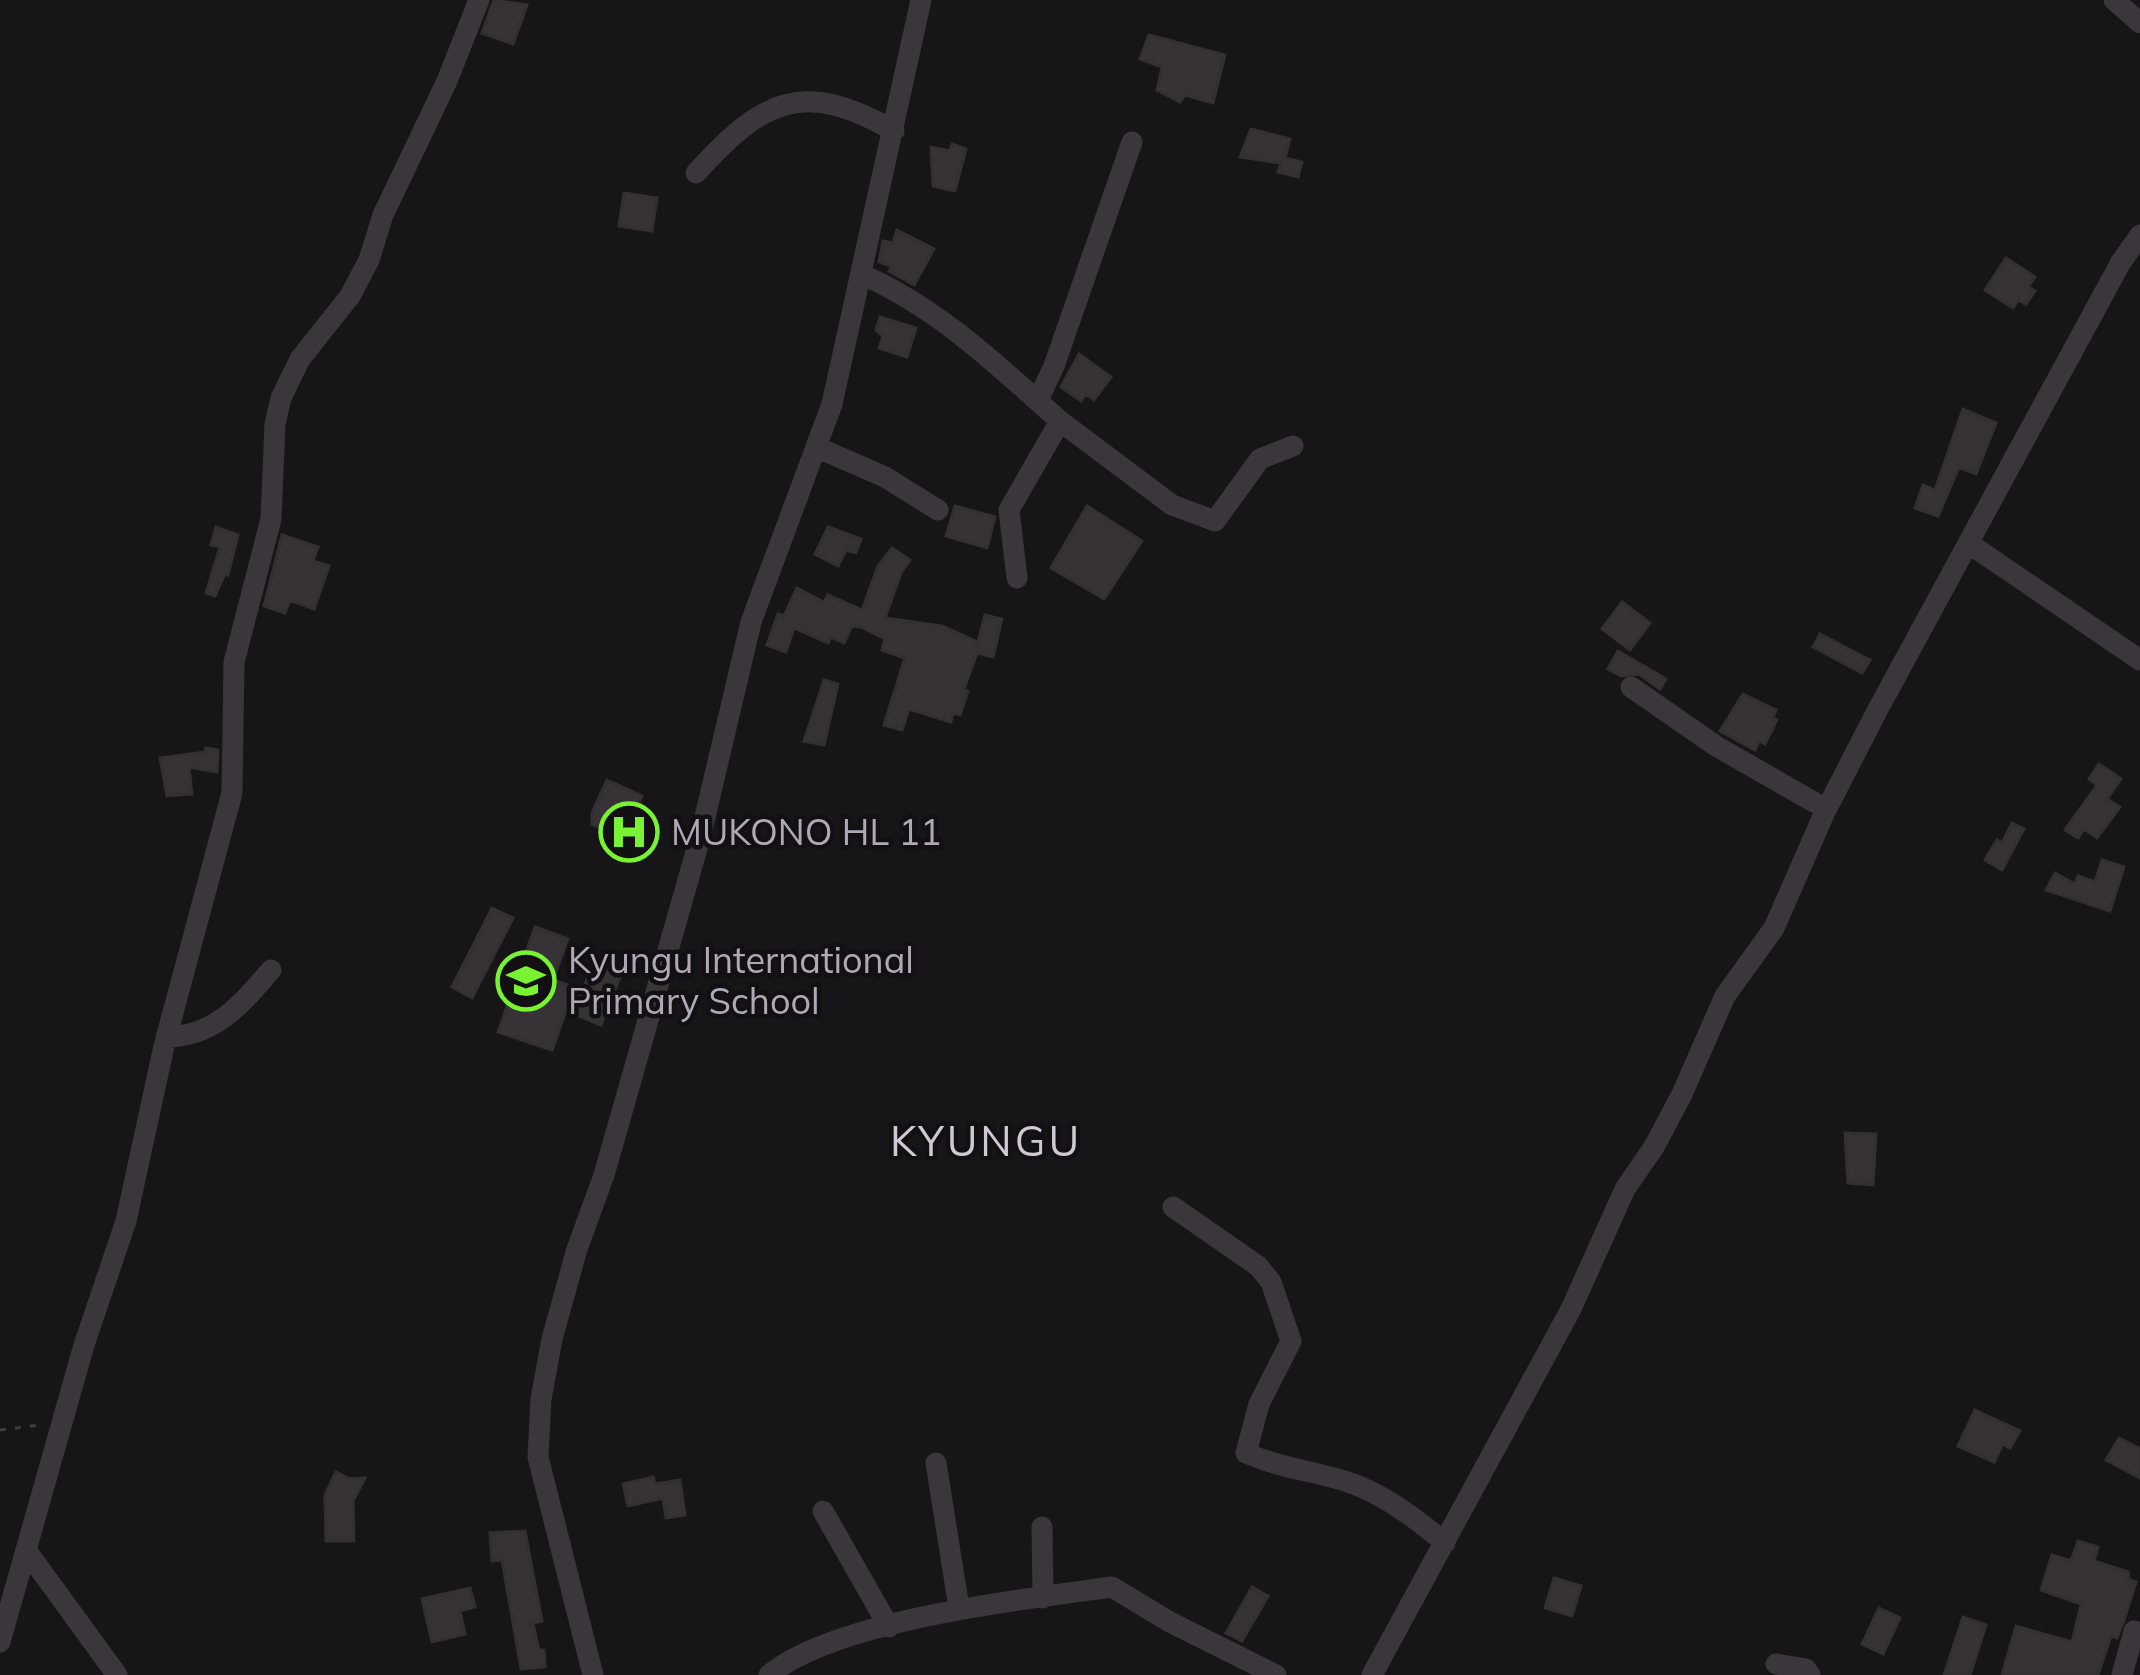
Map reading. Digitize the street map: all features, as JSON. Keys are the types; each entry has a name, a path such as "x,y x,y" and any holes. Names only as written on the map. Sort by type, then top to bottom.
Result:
{"street":[{"path":"0,1642 126,1221 166,1037 232,793 234,662 272,519 275,424 281,398 300,359 359,278 479,0"},
{"path":"593,1675 538,1457 545,1379 577,1250 604,1175 700,838 751,622 832,404 921,0"},
{"path":"2114,0 2140,22"},
{"path":"696,172 723,142 773,105 817,100 864,113 894,131"},
{"path":"1038,400 1132,142"},
{"path":"1372,1675 1571,1309 1625,1189 1682,1094 1725,996 1774,928 1826,809 2121,262 2140,235"},
{"path":"861,274 924,305 1060,421 1172,505 1215,521 1260,459 1293,446"},
{"path":"1017,578 1009,510 1060,421"},
{"path":"816,447 885,477 938,510"},
{"path":"1971,545 2140,660"},
{"path":"1631,687 1716,746 1826,809"},
{"path":"166,1037 190,1037 236,1011 271,970"},
{"path":"1173,1207 1258,1266 1270,1282 1291,1341 1259,1404 1246,1453 1274,1465 1350,1483 1411,1514 1445,1543"},
{"path":"936,1463 959,1607"},
{"path":"823,1510 889,1628"},
{"path":"1042,1527 1043,1598"},
{"path":"26,1550 117,1675"},
{"path":"769,1675 784,1662 816,1649 959,1607 1112,1587 1276,1675"},
{"path":"2122,1675 2134,1631"},
{"path":"1776,1664 1806,1669 1810,1675"}],"path":[{"path":"0,1430 63,1421"}],"building":[{"path":"494,0 527,5 513,44 482,33"},
{"path":"1149,35 1225,55 1213,103 1185,95 1180,102 1157,90 1162,67 1140,59"},
{"path":"1251,129 1290,139 1285,158 1302,162 1298,177 1278,172 1281,163 1240,157"},
{"path":"952,144 966,149 955,191 933,186 931,147 950,151"},
{"path":"624,193 657,198 652,231 619,226"},
{"path":"897,230 934,249 914,285 889,271 892,266 879,262 883,241 893,243"},
{"path":"2006,258 2035,277 2028,287 2035,291 2026,304 2018,300 2013,308 1985,290"},
{"path":"880,317 916,328 907,357 879,348 883,336 876,330"},
{"path":"1079,354 1111,377 1094,400 1086,394 1081,401 1061,387"},
{"path":"1963,409 1996,423 1976,474 1959,467 1938,516 1915,508 1923,485 1935,490"},
{"path":"955,506 995,517 987,548 946,536"},
{"path":"1087,506 1142,541 1104,599 1051,568"},
{"path":"216,527 238,535 228,575 215,596 206,593 220,547 211,545"},
{"path":"828,527 861,539 856,553 846,550 838,566 815,554"},
{"path":"282,535 318,547 313,561 329,566 314,609 290,600 285,613 264,606"},
{"path":"892,548 910,560 885,618 942,626 978,642 985,615 1002,619 993,657 977,653 960,715 953,713 951,722 909,709 902,730 884,725 905,658 882,650 885,639 861,627 852,626 844,643 831,637 828,643 794,628 786,652 767,645 778,614 784,616 797,588 824,602 828,595 862,610 878,566"},
{"path":"1622,602 1650,623 1630,650 1602,629"},
{"path":"1820,634 1870,660 1862,673 1813,647"},
{"path":"1618,651 1666,679 1660,689 1639,674 1621,676 1608,669"},
{"path":"824,680 838,684 824,745 804,741"},
{"path":"1743,694 1776,710 1773,718 1777,720 1765,744 1759,741 1755,750 1720,731"},
{"path":"206,748 218,750 217,772 189,767 192,794 167,796 160,758 205,752"},
{"path":"2099,764 2121,779 2107,799 2120,807 2097,838 2084,829 2078,838 2065,830 2097,785 2089,779"},
{"path":"607,780 642,796 623,838 592,824"},
{"path":"2012,823 2024,829 2002,870 1985,860 1997,840 2002,843"},
{"path":"2102,860 2124,867 2110,911 2046,890 2055,873 2075,884 2078,876 2095,882"},
{"path":"492,908 513,918 472,998 452,987"},
{"path":"535,927 568,939 553,980 583,990 596,956 624,967 601,1025 566,1011 552,1050 498,1032"},
{"path":"1845,1133 1876,1134 1873,1185 1848,1183"},
{"path":"1975,1410 2020,1431 2010,1448 2003,1444 1994,1462 1958,1446"},
{"path":"2119,1438 2140,1449 2140,1478 2106,1460"},
{"path":"336,1472 350,1479 365,1478 353,1501 354,1541 326,1541 325,1495"},
{"path":"653,1477 655,1484 680,1480 685,1515 666,1518 663,1498 628,1506 623,1484"},
{"path":"525,1531 542,1621 533,1623 545,1667 521,1669 502,1560 492,1561 490,1533"},
{"path":"2078,1541 2098,1547 2094,1561 2128,1572 2129,1580 2136,1582 2098,1675 2002,1675 2016,1626 2072,1642 2081,1604 2041,1590 2052,1555 2071,1561"},
{"path":"1554,1578 1581,1586 1572,1616 1545,1608"},
{"path":"1252,1587 1268,1596 1242,1641 1226,1633"},
{"path":"470,1588 475,1607 460,1611 465,1634 432,1642 422,1599"},
{"path":"1879,1608 1900,1618 1883,1654 1862,1644"},
{"path":"1963,1617 1986,1625 1970,1675 1944,1675"}],"place":[{"name":"MUKONO HL 11","path":"629,832"},
{"name":"Kyungu International Primary School","path":"526,981"}],"district":[{"name":"KYUNGU","path":"986,1141"}]}
